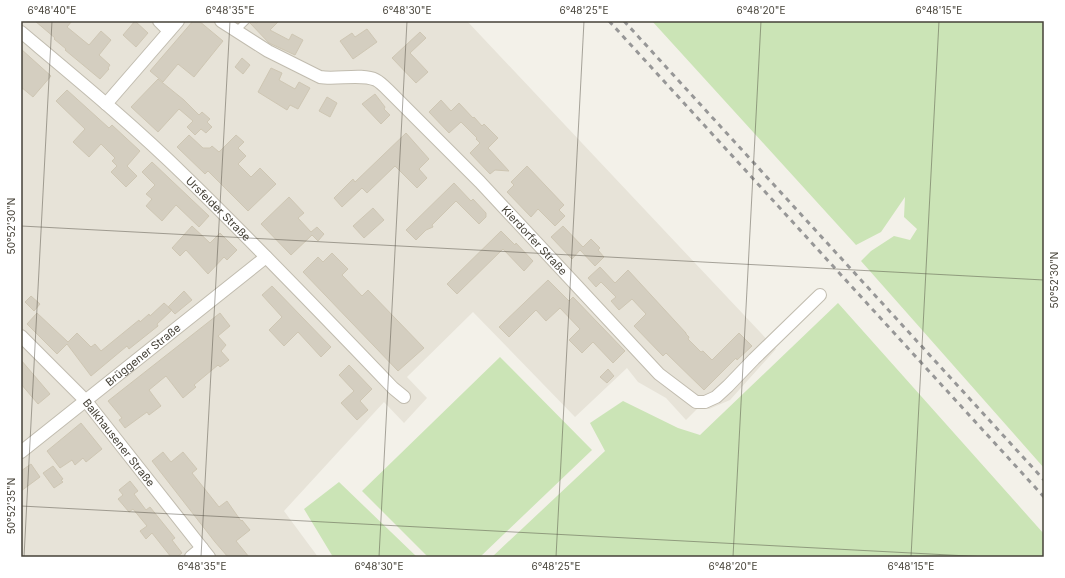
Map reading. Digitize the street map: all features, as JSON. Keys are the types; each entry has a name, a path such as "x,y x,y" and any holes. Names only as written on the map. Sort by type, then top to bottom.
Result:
{"street":[{"path":"159,21 169,31"},
{"path":"106,104 178,21"},
{"name":"Kierdorfer Straße","path":"221,21 268,51 320,77 328,79 367,77 376,80 388,90 480,182 659,374 696,402 705,402 716,397 820,295"},
{"name":"Ursfelder Straße","path":"21,32 106,104 185,176 393,388 404,397"},
{"name":"Brüggener Straße","path":"21,452 266,257"},
{"name":"Balkhausener Straße","path":"21,336 86,401 206,552"},
{"path":"191,557 206,552"}],"lane":[{"path":"236,31 246,21"}],"shaded area":[{"path":"21,21 467,21 776,349 730,400 709,409 697,409 686,420 666,398 638,382 627,368 575,417 473,312 407,377 427,398 404,423 384,402 284,511 318,557 21,557"}],"green space":[{"path":"652,21 1044,21 1044,468 861,261 871,251 894,236 910,240 917,229 904,217 905,197 881,232 856,245"},
{"path":"838,303 1044,534 1044,557 492,557 605,451 590,423 623,401 678,428 700,435"},
{"path":"500,357 592,450 480,557 428,557 362,491"},
{"path":"339,482 417,557 333,557 304,509"}],"building":[{"path":"35,21 72,21 67,27 89,45 101,31 111,40 99,55 110,65 108,68 109,69 100,79 65,50 66,49 54,39 55,38"},
{"path":"135,21 148,33 136,47 123,35"},
{"path":"193,21 199,21 223,41 194,77 178,64 163,82 150,71"},
{"path":"250,21 257,23 259,21 279,21 270,30 289,40 292,34 303,40 295,55 269,43 250,23"},
{"path":"367,29 377,42 353,59 340,41 352,33 355,37"},
{"path":"420,32 426,38 410,53 428,72 416,83 392,58"},
{"path":"21,49 51,76 33,97 21,87"},
{"path":"242,58 250,65 243,74 235,67"},
{"path":"271,68 282,73 279,80 295,89 299,82 310,88 298,109 290,105 287,110 258,92"},
{"path":"158,79 184,100 199,115 202,112 210,119 207,122 212,127 206,133 201,129 195,135 187,127 193,121 179,109 158,132 131,107"},
{"path":"67,90 109,128 112,125 140,151 127,166 137,176 126,187 111,172 117,166 112,161 115,158 101,144 89,157 73,142 85,129 56,101"},
{"path":"375,94 385,107 384,109 390,115 381,124 362,104"},
{"path":"327,97 337,103 330,117 319,111"},
{"path":"441,100 451,111 459,103 473,118 474,117 482,126 484,124 498,138 488,148 509,171 495,170 490,174 470,153 480,143 461,122 449,133 429,112"},
{"path":"406,133 429,159 419,169 427,178 417,188 395,166 367,193 362,188 342,207 334,198 353,179 355,182"},
{"path":"189,135 203,148 210,148 212,146 219,152 236,135 244,142 238,148 246,156 238,164 251,177 260,168 276,184 248,211 208,171 205,174 177,147"},
{"path":"152,162 209,216 199,227 176,205 162,221 146,206 152,199 146,194 155,185 142,172"},
{"path":"527,166 564,205 559,210 565,216 555,226 538,209 531,217 507,192 514,185 511,182"},
{"path":"454,183 471,201 473,199 486,213 486,217 479,224 456,201 432,225 433,227 426,230 416,240 406,230"},
{"path":"289,197 304,213 298,218 311,232 317,227 324,234 318,241 312,235 291,255 261,224"},
{"path":"373,208 384,220 364,238 353,226"},
{"path":"192,226 210,243 220,233 237,250 227,260 224,257 208,274 186,250 180,256 172,248"},
{"path":"563,226 583,247 591,239 600,248 598,250 604,257 595,266 580,250 572,259 551,237"},
{"path":"501,231 515,245 516,243 533,261 524,271 503,249 457,294 447,284"},
{"path":"332,253 348,269 342,275 362,296 368,290 424,348 398,371 303,272 318,257 323,262"},
{"path":"600,267 615,283 628,270 686,333 689,337 688,339 701,352 703,351 712,360 739,333 752,346 737,360 736,358 704,390 666,353 663,356 634,326 646,314 632,299 619,310 611,301 616,297 601,282 596,287 588,278"},
{"path":"548,280 569,301 573,297 625,351 613,363 593,342 582,353 569,340 580,329 560,308 546,321 536,310 509,337 499,327"},
{"path":"272,286 331,347 321,357 298,332 284,346 269,330 282,317 262,295"},
{"path":"184,291 192,300 175,314 168,307"},
{"path":"31,296 40,304 34,311 25,302"},
{"path":"164,303 172,310 157,324 158,326 129,349 127,346 91,376 67,344 57,354 27,324 37,313 68,342 77,333 91,347 95,344 101,351 139,320 140,322 149,314 150,316"},
{"path":"220,313 230,326 218,336 226,345 221,351 229,360 220,367 218,365 194,385 196,387 183,398 166,376 149,390 161,406 149,415 147,412 125,428 119,420 122,418 108,401"},
{"path":"21,360 50,394 38,404 21,384"},
{"path":"349,365 372,389 360,401 368,410 357,420 341,403 354,391 339,375"},
{"path":"608,369 614,376 607,383 600,377"},
{"path":"81,423 102,449 86,462 83,458 75,465 72,460 60,468 47,451"},
{"path":"163,452 171,462 183,452 197,469 192,473 219,507 227,501 241,521 242,520 250,530 236,541 249,557 228,557 215,542 152,461"},
{"path":"31,464 40,477 21,491 21,471"},
{"path":"53,466 63,479 61,480 63,482 54,488 43,473"},
{"path":"130,481 138,491 134,494 146,510 150,507 175,538 172,540 182,553 177,557 171,557 152,533 146,539 140,531 147,526 133,509 129,512 118,499 123,495 119,490"}],"railway":[{"path":"609,21 1044,497"},
{"path":"624,21 1044,480"}]}
